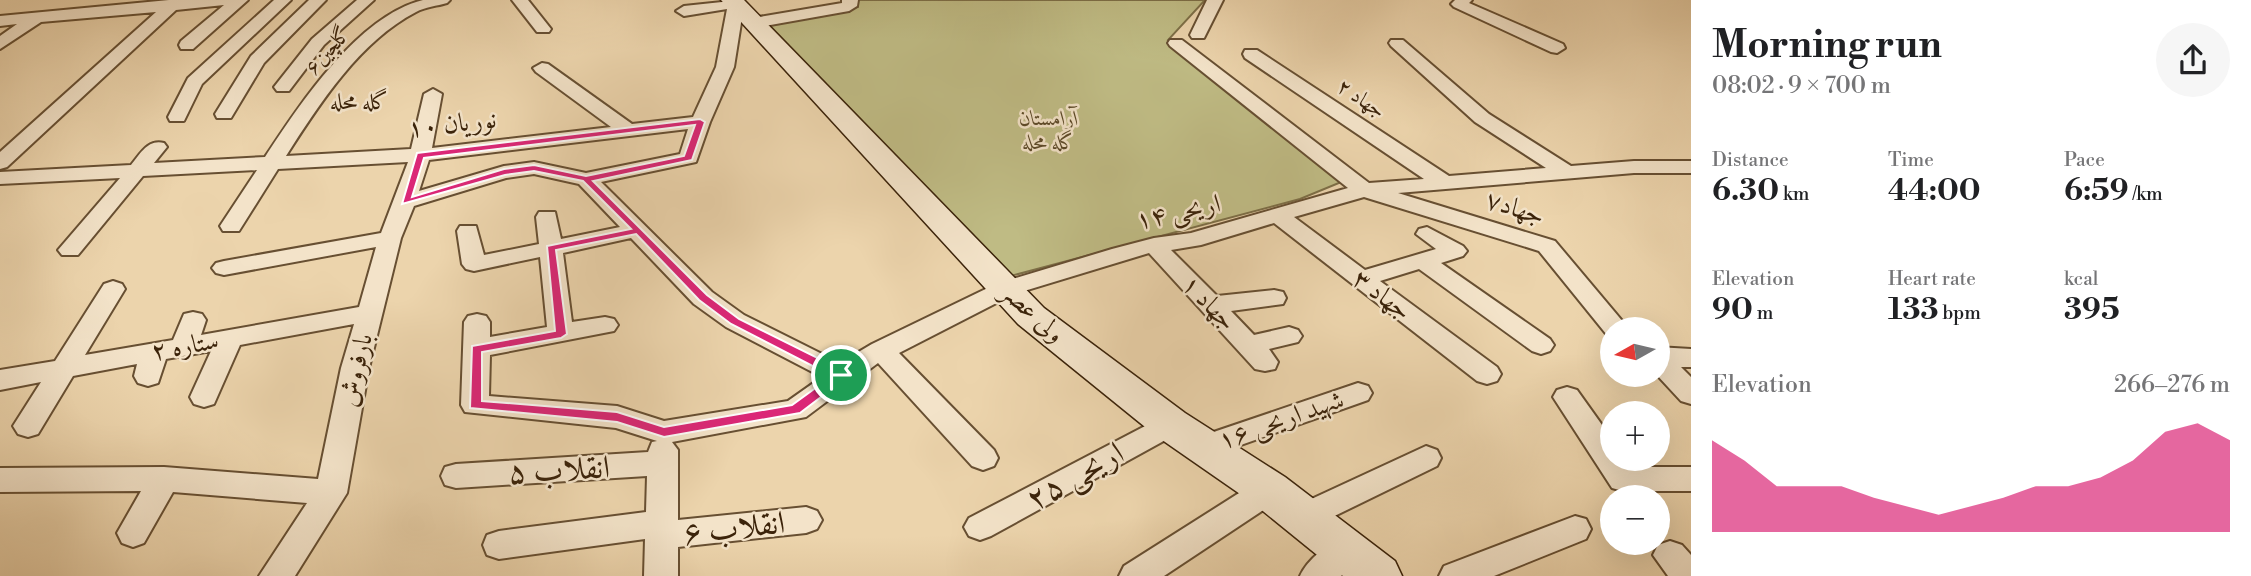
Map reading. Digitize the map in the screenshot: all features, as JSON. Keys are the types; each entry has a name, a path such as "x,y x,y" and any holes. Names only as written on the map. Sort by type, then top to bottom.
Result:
{"main road":[{"name":"ولی عصر","path":"739,8 1031,316 1170,424 1269,490 1378,576"}],"street":[{"path":"55,17 76,0"},
{"path":"0,21 234,0"},
{"path":"187,46 240,0"},
{"path":"177,117 194,82 283,0"},
{"path":"224,114 257,60 318,0"},
{"path":"283,87 318,42 366,0"},
{"name":"گلچین۶","path":"232,226 303,114 379,28 413,7 442,0"},
{"path":"520,0 543,29"},
{"path":"684,11 849,6 850,0"},
{"path":"1198,35 1215,0"},
{"path":"1464,0 1459,4 1557,48"},
{"path":"0,163 174,4"},
{"path":"405,202 504,172 534,168 586,179 688,158 700,122 725,67 739,8"},
{"path":"0,44 36,18"},
{"path":"1176,43 1364,190"},
{"path":"1397,43 1482,118 1566,172"},
{"name":"جهاد ۲","path":"1251,54 1445,183"},
{"path":"542,68 628,131"},
{"name":"بارفروش","path":"276,576 331,493 355,368 390,238 420,155 433,94"},
{"name":"نوریان ۱۰","path":"0,178 420,155 700,122"},
{"path":"70,250 157,147"},
{"name":"اریحی ۱۴","path":"664,432 796,410 841,375 881,350 1005,289 1074,266 1154,245 1193,240 1364,190 1634,167 1691,167"},
{"path":"586,179 703,298 735,321 841,375"},
{"name":"جهاد۷","path":"1364,190 1547,246 1606,317"},
{"name":"جهاد ۳","path":"1278,216 1487,374"},
{"path":"547,217 561,334"},
{"path":"468,231 474,264 638,230"},
{"path":"1361,279 1455,251 1427,234"},
{"path":"224,268 282,266 390,238"},
{"name":"جهاد ۱","path":"1154,245 1257,353 1289,336"},
{"path":"1423,261 1541,345"},
{"path":"27,426 113,289"},
{"path":"1211,305 1274,298"},
{"name":"ستاره ۲","path":"0,380 63,368 151,364 184,346 370,313"},
{"path":"184,346 193,320"},
{"path":"605,325 561,334 477,335 475,405 617,417 664,432 661,463 662,576"},
{"path":"204,397 230,338"},
{"path":"881,350 983,458"},
{"path":"1670,358 1691,358"},
{"path":"1670,372 1691,394"},
{"name":"شهید اریحی ۱۶","path":"1204,447 1358,393"},
{"path":"1567,397 1623,479 1691,480"},
{"name":"اریحی ۲۵","path":"981,527 1170,424"},
{"path":"1303,517 1426,457"},
{"name":"انقلاب ۵","path":"456,475 661,463"},
{"path":"0,480 164,479 331,493"},
{"path":"133,533 164,479"},
{"path":"1136,576 1269,490"},
{"name":"انقلاب ۶","path":"499,545 661,529 806,520"},
{"path":"1456,576 1575,529"},
{"path":"1317,576 1346,551"}],"green space":[{"name":"آرامستان گله محله","path":"858,0 1205,0 1168,40 1351,178 1300,199 1007,277 764,25 858,7"}],"district":[{"name":"گله محله","path":"359,102"}],"route":[{"path":"841,375 735,321 703,298 638,230 586,179 534,168 504,172 405,202 420,155 700,122 688,158 586,179 638,230 551,248 561,334 476,349 475,405 617,417 664,432 796,410 841,375"}]}
